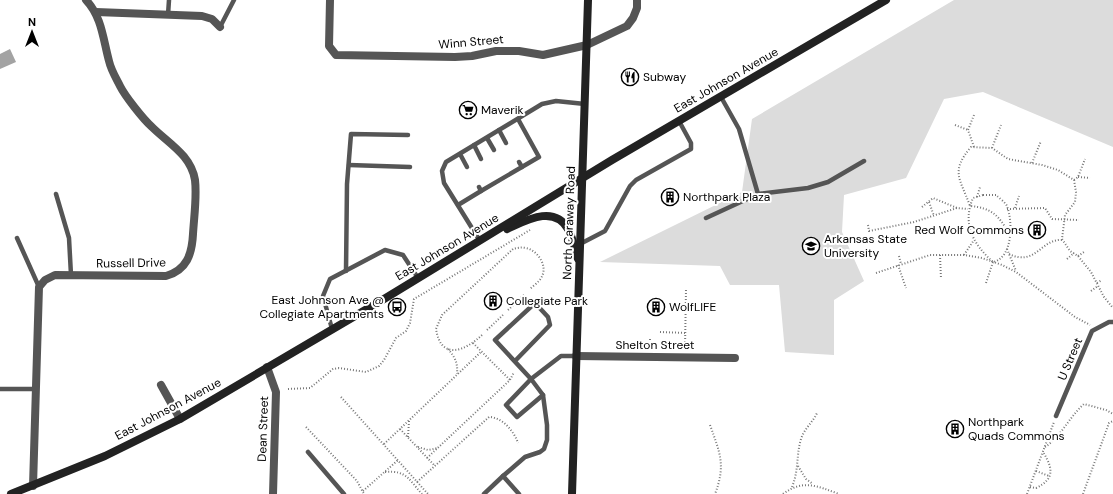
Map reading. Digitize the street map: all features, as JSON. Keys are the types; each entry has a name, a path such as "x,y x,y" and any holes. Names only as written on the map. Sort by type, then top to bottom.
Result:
{"main road":[{"name":"North Caraway Road","path":"572,494 588,0"},
{"name":"East Johnson Avenue","path":"11,494 105,456 180,418 480,241 582,178 886,0"},
{"path":"480,241 536,217 549,216 561,221 569,230 580,265"}],"street":[{"path":"86,0 96,12 202,16 212,19 220,27"},
{"name":"Winn Street","path":"330,0 329,46 332,52 339,56 455,57 472,56 496,51 519,51 544,55 587,45 627,26 634,18 637,8 637,0"},
{"name":"Russell Drive","path":"39,286 52,276 166,276 183,268 189,259 192,248 195,180 189,164 180,151 150,126 120,86 109,63 96,12"},
{"path":"33,486 39,286"},
{"name":"Shelton Street","path":"576,356 735,358"},
{"name":"Dean Street","path":"267,367 276,392 272,494"},
{"path":"161,384 180,418"}],"lane":[{"path":"168,15 169,0"},
{"path":"220,27 234,0"},
{"path":"721,97 739,129 758,194"},
{"path":"480,241 444,183 442,171 446,162 542,104 556,102 585,104"},
{"path":"458,205 494,180 509,175 539,157 518,119"},
{"path":"580,244 605,231 630,186 636,180 691,149 691,143 679,121"},
{"path":"499,130 506,143"},
{"path":"346,271 351,134 408,135"},
{"path":"487,138 494,150"},
{"path":"474,145 481,158"},
{"path":"460,154 468,166"},
{"path":"706,218 758,194 808,188 828,182 864,161"},
{"path":"519,162 522,167"},
{"path":"349,166 410,167"},
{"path":"506,170 509,175"},
{"path":"56,194 69,238 72,275"},
{"path":"17,238 39,286"},
{"path":"332,329 323,296 330,279 385,250 403,255 418,278"},
{"path":"484,494 525,457 540,452 546,445 547,425 543,395 515,361 495,340 534,303 548,317 550,325 515,361"},
{"name":"U Street","path":"1056,416 1092,331 1109,322 1113,322"},
{"path":"543,395 518,417 506,405 531,380 561,356 576,356"},
{"path":"0,389 36,389"},
{"path":"308,452 344,494"},
{"path":"503,476 519,494"}],"path":[{"path":"974,115 968,130 974,147"},
{"path":"955,124 968,130"},
{"path":"992,148 1001,125"},
{"path":"1032,163 1041,141"},
{"path":"970,206 958,175 958,166 962,157 971,147 992,148 1008,159 1032,163 1062,171 1074,180 1076,192 1075,202 1065,215 1063,240"},
{"path":"1074,180 1078,177 1085,159"},
{"path":"1078,177 1090,178"},
{"path":"977,197 980,187"},
{"path":"996,195 1006,205 1010,233 1004,256 999,261 993,262 983,254 974,240 968,219 968,209 973,198 977,197 996,195"},
{"path":"1016,208 1019,196"},
{"path":"922,207 933,198 957,208 968,209"},
{"path":"929,202 934,216"},
{"path":"970,206 989,210 999,218 1010,233"},
{"path":"868,225 869,231 934,216 957,208"},
{"path":"1007,209 1045,208 1052,219 1080,220"},
{"path":"288,389 310,388 333,369 339,368 366,372 379,366 396,338 406,331 410,323 414,299 533,228"},
{"path":"1009,254 1025,258 1033,255 1056,239 1063,240 1091,272 1104,297 1113,308"},
{"path":"964,255 974,240"},
{"path":"456,375 456,362 454,356 444,346 437,335 436,329 439,320 513,249 521,247 527,248 539,256 544,267 542,278 530,289"},
{"path":"1006,249 1016,272"},
{"path":"1078,256 1084,252"},
{"path":"1067,259 1074,253"},
{"path":"876,273 930,255 964,255 993,262 1016,272 1075,317 1091,326"},
{"path":"940,255 941,279"},
{"path":"899,256 906,288"},
{"path":"986,283 993,262"},
{"path":"1091,291 1102,280"},
{"path":"686,289 686,348"},
{"path":"508,310 525,294"},
{"path":"486,330 503,315"},
{"path":"660,332 686,333"},
{"path":"447,348 458,350 473,343 482,335"},
{"path":"650,339 650,348"},
{"path":"473,343 510,380"},
{"path":"384,444 482,351"},
{"path":"427,458 510,380 514,372"},
{"path":"341,397 428,494"},
{"path":"1045,447 1051,443 1084,404 1106,410 1113,414"},
{"path":"783,494 792,487 797,476 798,450 801,439 817,413"},
{"path":"1027,494 1056,416"},
{"path":"417,482 489,417 496,417 504,423 516,436 518,444"},
{"path":"408,437 409,420"},
{"path":"1083,494 1109,423 1113,421"},
{"path":"710,425 722,462 720,481 716,494"},
{"path":"306,427 357,481 364,493 398,460"},
{"path":"400,429 435,466"},
{"path":"416,446 428,450 440,447"},
{"path":"1030,487 1036,488 1042,485 1049,476 1050,463 1043,452"},
{"path":"798,466 804,476 812,484 838,494"},
{"path":"1036,471 1049,476"},
{"path":"385,472 401,472 407,476 422,494"},
{"path":"792,487 812,484"}],"shaded area":[{"path":"954,0 1113,0 1113,147 983,92 944,99 906,178 844,195 842,232 864,281 834,300 834,355 785,352 779,285 730,285 720,266 600,262 742,192 752,119"},
{"path":"10,49 16,62 0,69 0,54"}],"place":[{"name":"Subway","path":"630,77"},
{"name":"Maverik","path":"468,110"},
{"name":"Northpark Plaza","path":"670,197"},
{"name":"Red Wolf Commons","path":"1037,230"},
{"name":"Arkansas State University","path":"811,246"},
{"name":"Collegiate Park","path":"493,301"},
{"name":"East Johnson Ave @ Collegiate Apartments","path":"397,307"},
{"name":"WolfLIFE","path":"656,307"},
{"name":"Northpark Quads Commons","path":"955,429"}]}
